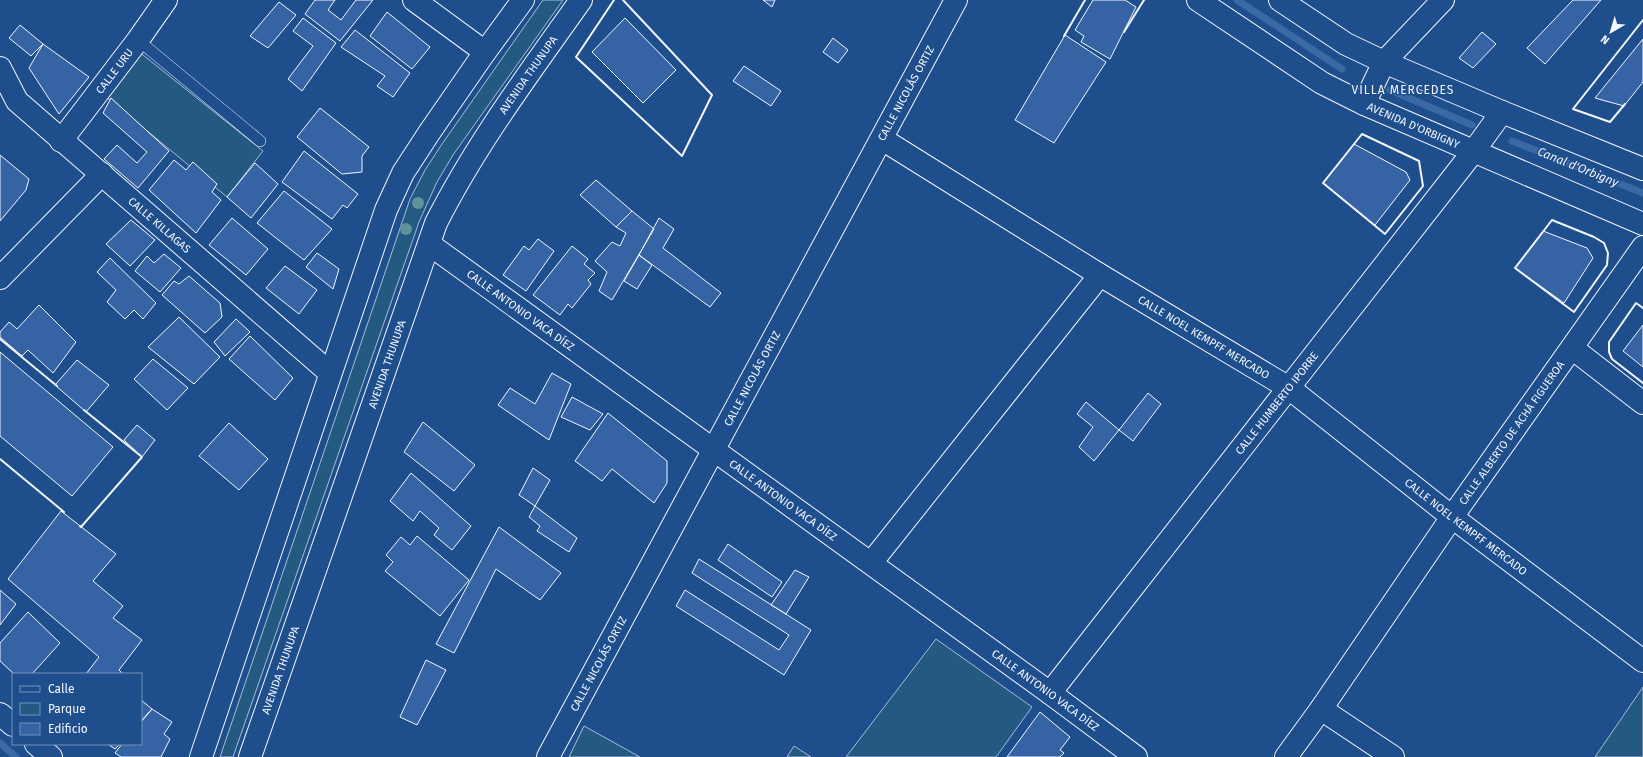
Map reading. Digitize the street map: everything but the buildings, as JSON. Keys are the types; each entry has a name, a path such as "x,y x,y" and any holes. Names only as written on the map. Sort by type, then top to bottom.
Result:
{"street":[{"name":"CALLE URU","path":"61,141 138,40 166,0"},
{"path":"414,0 485,52"},
{"path":"201,757 386,210 403,173 485,52 524,0"},
{"name":"AVENIDA THUNUPA","path":"250,757 436,223 448,198 473,156 581,0"},
{"name":"CALLE NICOLÁS ORTIZ","path":"548,757 956,0"},
{"name":"AVENIDA D'ORBIGNY","path":"1198,0 1322,83 1364,104 1473,152 1643,224"},
{"path":"1280,0 1346,44 1384,62 1643,169"},
{"path":"1364,104 1384,62 1443,0"},
{"name":"CALLE KILLAGAS","path":"0,68 17,101 61,141 102,174 330,373"},
{"name":"CALLE HUMBERTO IPORRE","path":"1050,693 1290,388 1473,152 1502,112"},
{"name":"CALLE NOEL KEMPFF MERCADO","path":"882,139 1100,275 1290,388 1452,517 1643,661"},
{"path":"0,278 102,174"},
{"name":"CALLE ANTONIO VACA DÍEZ","path":"429,244 714,449 1136,757"},
{"name":"CALLE ALBERTO DE ACHÁ FIGUEROA","path":"1286,757 1452,517 1643,247"},
{"path":"871,563 1100,275"},
{"path":"1572,348 1643,403"},
{"path":"1320,709 1393,757"},
{"path":"0,714 12,724"},
{"path":"37,745 51,757"}],"lane":[{"path":"138,40 260,141"}],"green space":[{"path":"543,0 563,0 453,155 437,182 419,222 233,757 220,757 410,199 425,170 442,144"},
{"path":"138,51 263,151 227,197 105,96"},
{"path":"936,639 1032,707 996,757 846,757"},
{"path":"1643,687 1643,757 1595,757"},
{"path":"584,726 640,757 569,757"},
{"path":"794,746 811,757 787,757"}],"waterway":[{"name":"Canal d'Orbigny","path":"1237,0 1342,69"},
{"name":"Canal d'Orbigny","path":"1390,90 1472,125"},
{"name":"Canal d'Orbigny","path":"1512,141 1643,193"},
{"path":"0,743 16,757"}],"wall":[{"path":"614,0 576,57 682,156 712,95 623,0"},
{"path":"1064,36 1085,0"},
{"path":"1124,32 1144,0"},
{"path":"1625,104 1610,122 1573,109 1643,20"},
{"path":"1362,134 1419,161 1423,186 1385,234 1323,183 1362,134"},
{"path":"1552,220 1594,237 1604,243 1608,253 1607,265 1574,312 1515,268 1552,220"},
{"path":"1643,308 1636,303 1609,342 1609,352 1612,359 1643,383"},
{"path":"0,339 57,386"},
{"path":"80,526 81,527 142,457 84,410"},
{"path":"0,459 64,512"}],"district":[{"name":"VILLA MERCEDES","path":"1403,90"}]}
